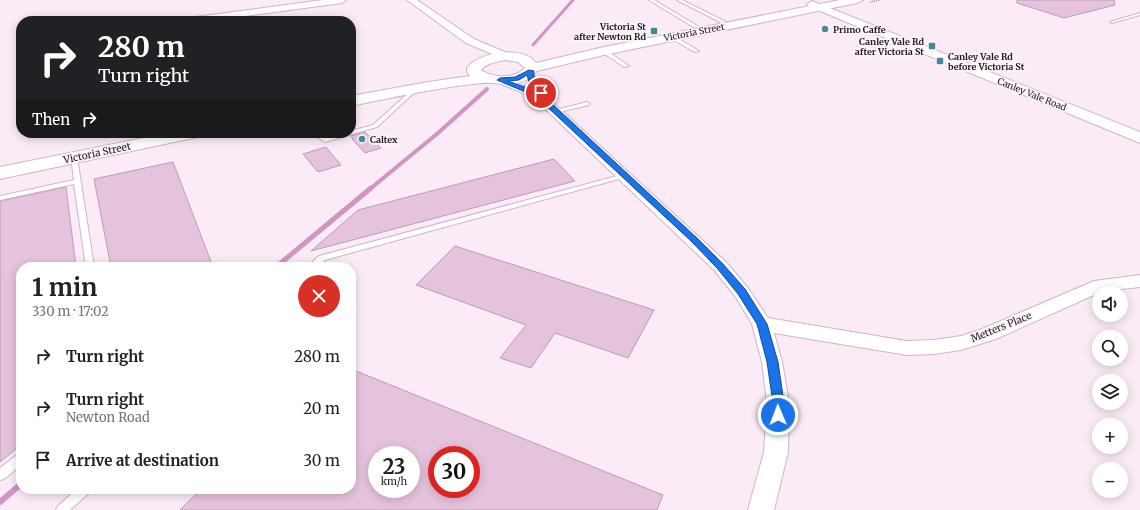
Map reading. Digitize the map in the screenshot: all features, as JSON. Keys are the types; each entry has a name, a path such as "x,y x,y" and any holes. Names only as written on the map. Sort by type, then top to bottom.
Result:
{"main road":[{"name":"Victoria Street","path":"485,78 500,80 516,78 532,70 604,51 816,6 833,0"},
{"name":"Victoria Street","path":"477,65 493,58 515,58 580,50 724,22 857,0"},
{"path":"515,58 532,65 532,70"},
{"path":"477,65 474,72 485,78"},
{"path":"356,95 424,81 477,65"},
{"path":"356,100 485,78"},
{"name":"Victoria Street","path":"0,166 138,138"},
{"name":"Victoria Street","path":"0,173 168,138"}],"street":[{"path":"225,16 342,0"},
{"path":"411,0 470,41 515,58"},
{"name":"Canley Vale Road","path":"816,6 1140,138"},
{"path":"470,41 478,53 477,65"},
{"path":"532,70 530,76 532,82 550,107"},
{"path":"500,80 525,90 550,107 720,266 742,292 762,324 772,362 778,403 776,452 761,510"},
{"name":"Metters Place","path":"762,324 907,348 934,347 961,343 989,334 1100,285 1140,281"}],"lane":[{"path":"651,0 697,27"},
{"path":"679,0 724,22"},
{"path":"1112,22 1140,14"},
{"path":"672,36 697,52"},
{"path":"604,51 626,66"},
{"path":"356,131 375,126 415,89"},
{"path":"550,107 587,104"},
{"path":"322,138 325,140 332,138"},
{"path":"74,157 89,262"},
{"path":"317,262 322,258 624,176"},
{"path":"0,198 78,181"},
{"path":"0,475 16,462"},
{"path":"62,510 80,494"}],"shaded area":[{"path":"0,0 1140,0 1140,510 0,510"}],"building":[{"path":"1017,0 1114,0 1115,5 1064,18 1017,3"},
{"path":"365,132 381,148 365,153 352,139 356,138 356,135"},
{"path":"326,147 341,165 318,172 303,154"},
{"path":"554,159 575,181 311,251 358,210"},
{"path":"173,162 211,262 110,262 94,179"},
{"path":"66,187 75,262 16,262 16,449 0,462 0,201"},
{"path":"455,246 654,310 628,358 555,333 531,368 500,358 526,325 416,285"},
{"path":"356,371 663,495 657,510 180,510 196,494 356,494"}],"waterway":[{"path":"533,45 573,0"},
{"path":"370,189 438,133 487,89"},
{"path":"282,262 371,188"},
{"path":"0,502 16,488"}],"place":[{"name":"Primo Caffe","path":"825,29"},
{"name":"Victoria St after Newton Rd","path":"654,31"},
{"name":"Canley Vale Rd after Victoria St","path":"932,46"},
{"name":"Canley Vale Rd before Victoria St","path":"940,61"},
{"name":"Caltex","path":"362,139"}],"route":[{"path":"541,93 532,82 530,76 531,71 523,77 500,80 525,90 545,102 695,240 742,292 762,324 772,362 778,403 778,415"}]}
